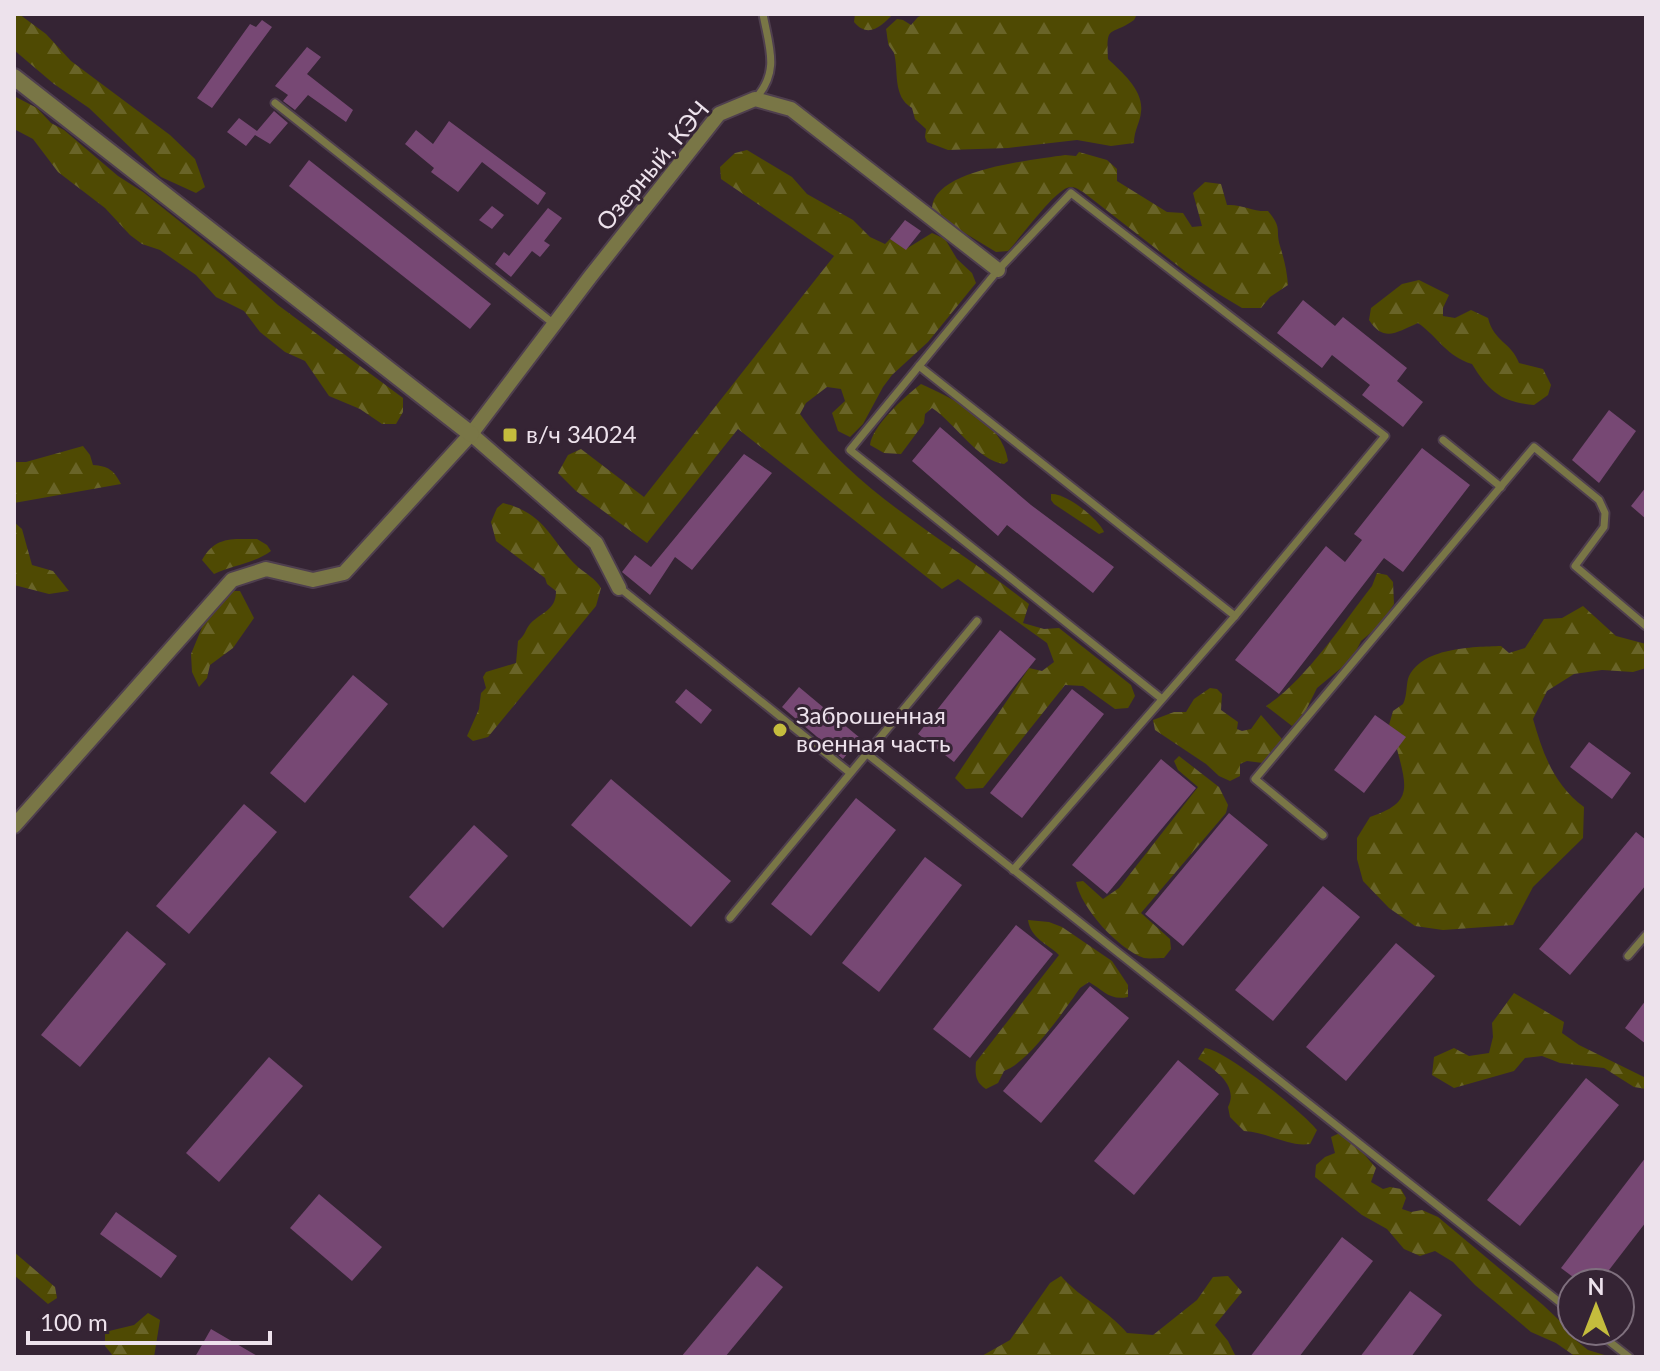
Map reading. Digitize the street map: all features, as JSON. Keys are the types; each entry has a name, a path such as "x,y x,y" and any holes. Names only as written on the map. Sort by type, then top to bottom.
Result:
{"street":[{"path":"14,77 471,434 596,543 619,588"},
{"path":"755,99 791,109 998,270"},
{"name":"Озерный, КЭЧ","path":"14,826 232,580 266,569 313,580 344,573 471,434 719,114 755,99"}],"lane":[{"path":"755,99 768,85 772,67 763,14"},
{"path":"275,103 554,324"},
{"path":"1013,870 1235,616 1385,436 1071,193 998,270 850,450 1162,699"},
{"path":"919,366 1235,616"},
{"path":"1443,440 1501,487"},
{"path":"1323,835 1255,779 1534,447 1599,500 1605,513 1604,527 1575,566 1646,626"},
{"path":"619,588 849,772"},
{"path":"730,918 977,621"},
{"path":"866,753 1556,1299"},
{"path":"1628,956 1646,935"}],"green space":[{"path":"14,14 19,14 46,34 71,61 170,135 195,159 205,187 196,193 161,177 89,108 54,84 14,50"},
{"path":"855,14 893,14 875,29 864,30 854,22"},
{"path":"925,14 1137,14 1134,20 1111,32 1108,40 1108,59 1131,83 1141,104 1134,143 1111,146 1077,140 1008,148 948,150 927,142 926,129 915,119 912,108 901,97 894,53 888,43 886,29 897,19 911,25"},
{"path":"14,96 37,108 51,123 64,130 118,176 143,192 223,256 278,305 403,398 403,412 396,424 382,424 360,409 329,396 305,361 285,352 260,332 244,311 216,297 196,275 160,250 142,244 130,235 105,208 58,172 33,139 14,129"},
{"path":"747,150 792,177 807,194 853,220 870,237 885,244 890,239 906,249 932,233 945,239 957,259 972,273 976,283 928,342 892,375 863,424 850,437 838,431 832,413 845,401 841,389 827,387 806,403 800,414 849,469 877,493 1029,604 1023,623 1044,629 1059,628 1131,685 1135,696 1128,708 1115,709 1083,686 1065,685 983,788 966,789 955,778 1029,668 1042,671 1054,662 1047,643 958,579 942,589 738,429 647,543 576,491 558,473 568,455 581,449 644,497 834,256 721,179 720,167 735,153"},
{"path":"1079,152 1107,160 1117,169 1117,181 1167,212 1183,213 1192,227 1202,226 1193,193 1205,182 1221,184 1227,205 1268,211 1277,226 1288,285 1270,297 1261,308 1242,308 1186,272 1073,187 1057,195 1008,251 996,252 940,218 932,208 937,195 949,184 967,175 1009,164 1076,156"},
{"path":"1419,280 1449,295 1443,316 1455,318 1471,310 1488,318 1494,332 1512,350 1519,363 1543,369 1551,385 1548,395 1534,405 1497,394 1472,364 1449,351 1418,323 1391,334 1375,327 1369,320 1371,308 1402,284"},
{"path":"921,384 961,404 986,423 997,434 1008,461 1004,464 985,456 932,408 925,414 924,423 901,454 884,453 870,445 883,421"},
{"path":"83,446 93,465 110,470 121,484 14,503 14,462 26,462"},
{"path":"1051,494 1081,508 1096,520 1104,532 1099,534 1054,504"},
{"path":"503,503 539,521 578,567 601,588 596,606 488,737 473,741 467,736 479,709 481,693 486,688 483,677 486,672 516,663 518,641 530,624 551,607 556,591 545,578 496,541 491,522 497,508"},
{"path":"14,522 22,529 32,565 53,571 69,591 49,594 14,585"},
{"path":"257,539 271,551 214,574 202,560 207,552 225,540"},
{"path":"1377,573 1387,575 1393,582 1394,604 1380,625 1361,641 1352,659 1317,688 1303,716 1292,726 1266,706 1295,682 1323,650 1372,586"},
{"path":"233,591 240,591 254,618 233,648 210,665 207,678 199,687 192,672 191,654 213,601"},
{"path":"1583,606 1616,636 1646,644 1646,668 1633,672 1602,670 1574,674 1547,691 1533,719 1557,779 1584,807 1583,838 1533,887 1513,925 1443,930 1415,926 1389,908 1363,881 1357,859 1357,838 1370,817 1394,806 1403,792 1403,774 1397,749 1405,737 1389,725 1393,711 1403,704 1408,679 1414,668 1424,660 1448,651 1501,646 1509,653 1525,648 1544,619 1562,618"},
{"path":"1210,688 1222,694 1221,710 1238,722 1237,729 1251,729 1261,715 1282,739 1279,751 1263,763 1247,761 1240,764 1240,776 1230,781 1155,730 1153,720 1174,712 1186,712 1194,699"},
{"path":"1179,756 1219,787 1228,805 1226,813 1141,913 1170,939 1171,949 1164,958 1144,958 1123,946 1102,926 1085,904 1076,882 1083,881 1103,899 1119,888 1198,787 1178,770 1174,761"},
{"path":"1028,920 1062,927 1112,961 1128,985 1128,997 1111,996 1089,982 1080,988 1035,1047 1004,1071 998,1083 986,1089 976,1077 976,1062 1059,955 1036,936"},
{"path":"1514,993 1564,1022 1562,1033 1579,1045 1646,1078 1646,1089 1634,1087 1604,1068 1560,1063 1542,1056 1525,1058 1514,1071 1454,1088 1432,1075 1434,1057 1454,1048 1469,1056 1489,1053 1492,1023"},
{"path":"1205,1048 1246,1070 1296,1110 1317,1130 1310,1144 1244,1131 1230,1117 1228,1085 1218,1073 1198,1059"},
{"path":"1344,1131 1376,1168 1371,1182 1383,1189 1401,1189 1406,1198 1402,1209 1411,1212 1422,1210 1438,1217 1543,1305 1556,1317 1556,1343 1531,1332 1475,1285 1453,1262 1435,1251 1420,1256 1404,1249 1387,1229 1362,1215 1315,1177 1316,1165 1335,1153 1331,1137"},
{"path":"14,1252 55,1287 57,1298 48,1304 14,1275"},
{"path":"1061,1276 1127,1333 1153,1335 1197,1300 1213,1277 1228,1276 1242,1292 1215,1325 1236,1357 980,1357 1010,1340 1050,1283"},
{"path":"148,1313 160,1320 154,1357 114,1357 105,1346 105,1332 134,1325"},
{"path":"1562,1347 1584,1347 1611,1357 1576,1357"}],"building":[{"path":"262,20 272,27 212,108 197,98 250,24 256,27"},
{"path":"307,47 321,57 307,74 353,110 346,122 308,95 295,110 283,101 288,95 275,86"},
{"path":"274,111 288,123 270,144 255,135 246,146 227,132 239,118 257,131"},
{"path":"449,121 546,193 538,205 482,162 458,192 431,172 434,168 405,144 416,130 433,144"},
{"path":"309,160 491,304 470,329 289,186"},
{"path":"492,206 504,215 492,229 479,220"},
{"path":"548,208 562,218 544,241 550,245 540,257 532,251 511,277 495,264 504,252 509,256"},
{"path":"905,220 921,231 906,250 890,239"},
{"path":"1303,300 1335,326 1343,317 1407,368 1397,381 1423,402 1403,427 1362,395 1370,385 1332,355 1322,368 1277,333"},
{"path":"1609,410 1636,431 1599,483 1572,460"},
{"path":"940,427 1031,505 1114,567 1093,593 1007,525 998,536 912,461"},
{"path":"1422,448 1470,485 1403,572 1384,558 1279,694 1235,660 1326,546 1345,562 1362,540 1354,534"},
{"path":"744,454 772,473 692,570 675,557 650,595 622,572 635,555 651,567"},
{"path":"1646,487 1646,519 1631,506"},
{"path":"1000,630 1036,659 954,762 918,734"},
{"path":"353,675 388,704 305,803 270,773"},
{"path":"799,687 860,738 843,759 782,707"},
{"path":"686,689 712,710 701,724 675,702"},
{"path":"1072,689 1104,714 1022,818 990,793"},
{"path":"1375,715 1406,737 1364,793 1334,770"},
{"path":"1589,742 1631,773 1612,799 1570,767"},
{"path":"1161,759 1196,788 1107,894 1072,865"},
{"path":"611,779 731,881 691,927 571,825"},
{"path":"856,798 896,830 811,936 771,904"},
{"path":"244,804 277,832 189,934 156,906"},
{"path":"1229,813 1268,845 1183,946 1145,914"},
{"path":"474,825 508,856 443,928 409,897"},
{"path":"1636,832 1646,840 1646,885 1570,975 1539,949"},
{"path":"925,857 962,885 879,992 842,963"},
{"path":"1323,886 1360,917 1273,1021 1235,990"},
{"path":"1016,925 1053,954 970,1058 933,1029"},
{"path":"127,931 166,964 80,1067 41,1035"},
{"path":"1396,943 1435,976 1346,1081 1306,1047"},
{"path":"1090,986 1129,1018 1041,1123 1003,1091"},
{"path":"1646,1000 1646,1044 1625,1028"},
{"path":"269,1057 303,1086 219,1182 186,1153"},
{"path":"1178,1060 1219,1094 1134,1195 1094,1161"},
{"path":"1586,1078 1619,1105 1520,1226 1487,1200"},
{"path":"1646,1157 1646,1222 1611,1267 1562,1267"},
{"path":"319,1194 382,1247 352,1281 290,1228"},
{"path":"116,1212 177,1256 161,1278 100,1234"},
{"path":"1342,1237 1373,1261 1299,1357 1250,1357"},
{"path":"757,1266 783,1287 725,1357 681,1357"},
{"path":"1410,1291 1442,1315 1411,1357 1360,1357"},
{"path":"211,1329 259,1357 195,1357"}],"place":[{"name":"в/ч 34024","path":"510,435"},
{"name":"Заброшенная военная часть","path":"780,730"}]}
